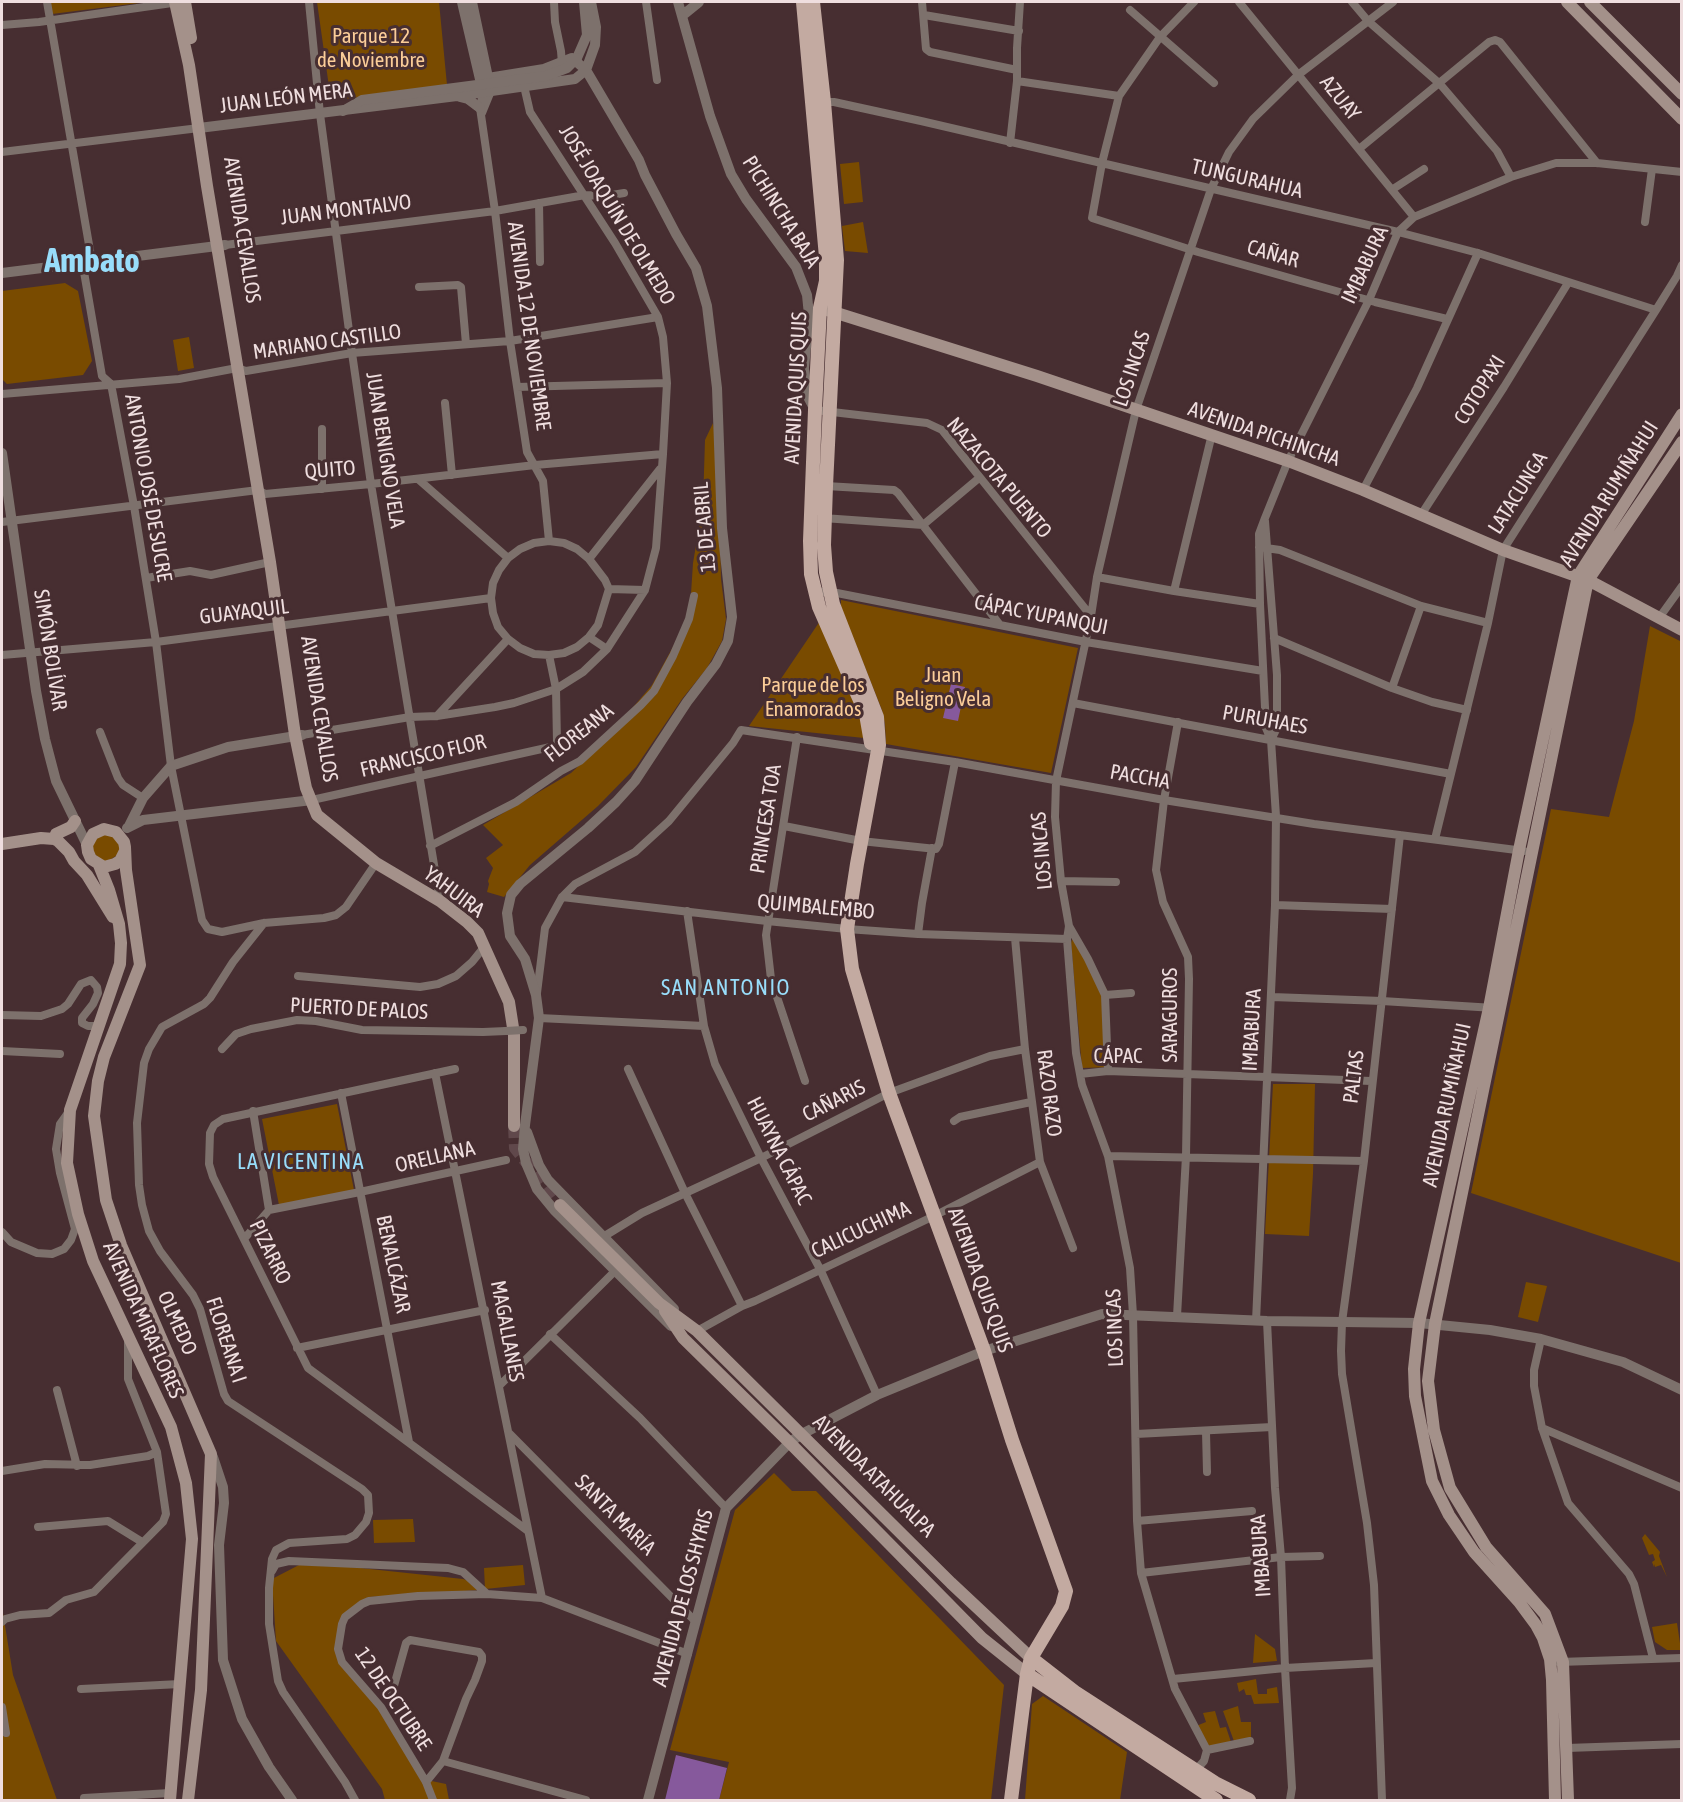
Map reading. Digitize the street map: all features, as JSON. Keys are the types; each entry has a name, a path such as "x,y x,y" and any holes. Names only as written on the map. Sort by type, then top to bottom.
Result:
{"main road":[{"name":"AVENIDA CEVALLOS","path":"182,2 299,735 314,787 312,800"},
{"name":"AVENIDA QUIS QUIS","path":"803,2 825,235 826,280 820,308 810,552 814,591 866,714 876,751"},
{"name":"AVENIDA QUIS QUIS","path":"813,2 837,260 824,545 830,592 877,717 874,766 847,928 852,969 889,1094 984,1351 1012,1440 1066,1591 1062,1606 1031,1659 1027,1674 1011,1800"},
{"path":"1567,2 1682,119"},
{"path":"1590,2 1682,94"},
{"name":"AVENIDA PICHINCHA","path":"820,308 1037,376 1288,461 1363,490 1503,550 1583,578 1682,630"},
{"name":"AVENIDA RUMIÑAHUI","path":"1568,1800 1568,1748 1563,1662 1545,1614 1486,1547 1450,1488 1434,1430 1428,1381 1435,1324 1495,1008 1519,850 1583,578 1682,414"},
{"name":"AVENIDA RUMIÑAHUI","path":"1555,1800 1550,1662 1543,1638 1519,1602 1474,1552 1449,1515 1432,1481 1415,1396 1414,1369 1419,1323 1533,852 1583,578 1678,456 1682,442"},
{"name":"AVENIDA CEVALLOS","path":"261,492 270,562 283,626"},
{"name":"YAHUIRA","path":"312,800 317,815 375,863 440,901 478,933 509,1002 514,1034 520,1126"},
{"path":"41,838 49,834 56,834 71,826 75,821"},
{"path":"69,852 96,864 110,866 115,864 120,861 125,851 124,830 100,830 90,837 87,846 89,856 96,864"},
{"path":"56,834 76,849 87,846"},
{"path":"2,844 41,838 54,839 69,852 119,924"},
{"name":"OLMEDO","path":"125,851 140,965 104,1057 98,1081 94,1116 98,1156 106,1200 121,1245 211,1454"},
{"name":"AVENIDA MIRAFLORES","path":"96,864 109,890 119,924 120,964 70,1110 67,1163 78,1214 93,1261 171,1427 186,1484 192,1539 170,1797"},
{"path":"560,1205 659,1303 694,1329"},
{"path":"659,1303 683,1338"},
{"name":"AVENIDA ATAHUALPA","path":"694,1329 1031,1659 1076,1693 1195,1771 1249,1800"},
{"name":"AVENIDA ATAHUALPA","path":"683,1338 790,1442 982,1638 1027,1674"},
{"path":"188,1800 201,1690 211,1454"},
{"path":"1027,1674 1216,1800"}],"street":[{"name":"ANTONIO JOSÉ DE SUCRE","path":"47,2 92,262 84,272 102,376 111,384 134,506 156,642 171,766 200,915 210,930 222,932 264,923"},
{"path":"2,25 182,2"},
{"name":"JUAN BENIGNO VELA","path":"309,2 335,231 371,484 440,901"},
{"path":"462,2 487,92"},
{"path":"472,2 488,78 487,92"},
{"path":"554,2 562,64"},
{"path":"343,111 362,100 546,76 567,68 583,50 587,35 584,2"},
{"path":"575,79 586,70 596,45 596,27 591,2"},
{"path":"646,2 657,80"},
{"name":"PICHINCHA BAJA","path":"678,2 713,125 731,174 746,199 796,267 807,295 809,315 804,368 807,395 815,410"},
{"path":"683,15 699,2"},
{"path":"922,2 926,49 930,52 1017,70"},
{"path":"1010,143 1017,81 1020,2"},
{"path":"1102,164 1119,96 1160,37 1194,2"},
{"name":"AZUAY","path":"1239,2 1414,217"},
{"path":"1352,2 1368,21 1440,84 1497,151 1511,177"},
{"name":"LOS INCAS","path":"1207,1750 1175,1689 1141,1573 1137,1521 1133,1316 1128,1255 1108,1156 1082,1084 1073,1031 1067,939 1069,926 1061,881 1055,817 1056,781 1086,642 1097,577 1136,410 1211,189 1229,152 1253,119 1298,75 1393,2"},
{"path":"1130,10 1214,83"},
{"path":"924,15 1019,31"},
{"path":"1359,149 1489,42 1495,40 1500,42 1597,164"},
{"name":"13 DE ABRIL","path":"511,895 528,876 616,802 640,774 687,702 716,664 728,641 732,617 722,528 717,388 707,306 696,268 676,234 639,160 586,70 575,58 561,51"},
{"path":"488,78 562,64 575,58"},
{"name":"13 DE ABRIL","path":"562,64 575,79 603,99"},
{"name":"JUAN LEÓN MERA","path":"2,152 320,114 575,79"},
{"path":"1017,81 1119,96"},
{"name":"JOSÉ JOAQUÍN DE OLMEDO","path":"171,766 228,747 410,717 437,716 514,703 556,688 583,672 607,649 645,590 656,548 663,454 667,382 663,337 658,317 585,195 530,112 524,86"},
{"name":"AVENIDA 12 DE NOVIEMBRE","path":"487,92 487,106 481,110 510,340 527,452 543,481 549,541"},
{"path":"457,96 468,99 481,110"},
{"name":"TUNGURAHUA","path":"824,102 845,104 1398,232 1478,253 1656,310"},
{"name":"IMBABURA","path":"1271,740 1276,728 1274,638 1264,547 1259,534 1288,461 1369,300 1398,232 1414,217 1511,177 1556,163 1597,164 1682,172"},
{"name":"CAÑAR","path":"1102,164 1092,218 1192,250 1369,300 1447,319"},
{"path":"1393,189 1424,169"},
{"path":"1645,222 1652,169"},
{"name":"JUAN MONTALVO","path":"2,273 495,211 585,195 606,196 624,193"},
{"path":"539,203 540,262"},
{"path":"1363,490 1417,388 1478,253"},
{"name":"LATACUNGA","path":"1435,839 1488,623 1503,550 1681,268"},
{"name":"COTOPAXI","path":"1421,515 1568,283"},
{"path":"419,288 458,285 461,287 466,344"},
{"name":"MARIANO CASTILLO","path":"2,394 179,379 352,353 510,340 658,317"},
{"path":"517,387 667,382"},
{"path":"445,403 452,475"},
{"name":"NAZACOTA PUENTO","path":"815,410 927,423 942,430 1091,616"},
{"path":"322,429 322,489"},
{"path":"1174,591 1212,434"},
{"name":"SIMÓN BOLÍVAR","path":"2,453 6,521 45,739 56,781 87,846"},
{"name":"QUITO","path":"6,521 261,492 322,489 535,465 663,454"},
{"path":"589,558 661,468"},
{"path":"811,516 825,519 923,525 979,478"},
{"path":"418,479 508,558"},
{"path":"826,486 894,490 1000,625"},
{"path":"549,541 564,543 578,549 589,558 609,589 598,625 589,638 578,647 564,653 549,655 534,654 508,639 496,620 491,598 496,577 508,558 534,543 549,541"},
{"path":"1264,547 1280,550 1421,606 1488,623"},
{"name":"IMBABURA","path":"1264,547 1260,603 1263,671 1266,728 1271,740 1276,816 1272,997 1263,1158 1261,1321 1272,1427 1281,1557 1292,1788 1290,1800"},
{"path":"146,578 190,571 211,575 270,562"},
{"path":"1097,577 1260,603"},
{"path":"1659,618 1682,586"},
{"path":"609,589 645,590"},
{"name":"CÁPAC YUPANQUI","path":"814,591 830,592 1086,642 1263,671"},
{"name":"FLOREANA","path":"430,846 516,801 580,761 641,705 654,691 673,656 689,619 694,596"},
{"name":"GUAYAQUIL","path":"2,655 156,642 491,598"},
{"path":"1392,688 1421,606"},
{"path":"589,638 607,649"},
{"path":"1274,638 1392,688 1432,702 1467,710"},
{"path":"437,716 508,639"},
{"path":"549,655 556,688"},
{"name":"FRANCISCO FLOR","path":"124,830 143,820 312,800 555,746 557,742 556,688"},
{"name":"PURUHAES","path":"1073,703 1451,774"},
{"name":"SARAGUROS","path":"1177,1316 1186,1156 1188,957 1163,902 1156,870 1164,800 1178,722"},
{"name":"PACCHA","path":"562,897 575,884 635,852 669,821 741,730 955,762 1164,800 1533,852"},
{"path":"100,732 118,778 123,785 143,798"},
{"name":"PRINCESA TOA","path":"797,737 767,921 766,950 771,979 805,1081"},
{"path":"918,934 934,848 939,844 955,762"},
{"path":"124,830 143,798 171,766"},
{"path":"784,826 861,841 934,848"},
{"name":"PALTAS","path":"1382,1800 1374,1586 1367,1523 1342,1374 1342,1322 1364,1161 1371,1081 1400,835"},
{"path":"264,923 324,918 340,913 375,863"},
{"path":"1061,881 1116,882"},
{"name":"AVENIDA ATAHUALPA","path":"511,895 507,914 510,936 525,959 536,995 539,1018 538,1035 520,1126 526,1163 537,1189 555,1211 683,1338"},
{"path":"536,995 545,928 562,897"},
{"name":"QUIMBALEMBO","path":"562,897 767,921 918,934 1067,939"},
{"path":"1275,905 1392,909"},
{"name":"HUAYNA CÁPAC","path":"687,911 704,1026 715,1064 761,1158 820,1269 877,1395"},
{"name":"FLOREANA I","path":"264,923 233,962 210,998 194,1010 164,1026 156,1036 144,1063 138,1104 136,1137 139,1192 149,1231 200,1309 226,1398 233,1406 368,1495 369,1513 366,1522 355,1535 347,1539 289,1543 280,1546 273,1554 270,1578 269,1624 278,1681 355,1800"},
{"path":"1069,926 1105,995 1108,1071"},
{"name":"RAZO RAZO","path":"1015,938 1031,1102 1040,1162 1073,1248"},
{"path":"298,976 420,987 438,984 456,976 485,946"},
{"path":"2,1015 41,1016 62,1009 81,984 91,980 97,987 98,993 82,1018 82,1023 97,1026"},
{"path":"1105,995 1131,993"},
{"path":"1272,997 1495,1008"},
{"path":"539,1018 704,1026"},
{"name":"PUERTO DE PALOS","path":"222,1049 236,1034 297,1020 332,1023 362,1030 483,1032 523,1030 538,1035"},
{"name":"CAÑARIS","path":"603,1237 626,1221 761,1158 889,1094 990,1056 1025,1048"},
{"path":"2,1051 60,1054"},
{"name":"PIZARRO","path":"455,1069 253,1111 219,1121 212,1128 209,1136 210,1170 305,1363 314,1373 528,1531"},
{"path":"628,1069 685,1193 742,1306"},
{"name":"CÁPAC","path":"1080,1074 1108,1071 1188,1076 1371,1081"},
{"name":"MAGALLANES","path":"435,1073 542,1598"},
{"name":"BENALCÁZAR","path":"341,1094 409,1442"},
{"path":"954,1121 960,1117 1031,1102"},
{"path":"2,1232 10,1242 37,1253 52,1254 64,1249 71,1240 75,1229 56,1149 60,1124 70,1110"},
{"path":"244,1239 269,1210 253,1111"},
{"name":"AVENIDA ATAHUALPA","path":"520,1126 548,1180 694,1329"},
{"path":"1108,1156 1364,1161"},
{"name":"ORELLANA","path":"269,1210 506,1160"},
{"name":"CALICUCHIMA","path":"694,1329 934,1216 1040,1162"},
{"path":"500,1385 615,1271"},
{"path":"297,1348 485,1310"},
{"name":"AVENIDA DE LOS SHYRIS","path":"648,1800 726,1508 790,1442 802,1434 877,1395 984,1351 1101,1314 1261,1321 1419,1323 1490,1330 1541,1339 1623,1362 1682,1390"},
{"path":"550,1334 640,1418 726,1508"},
{"path":"2,1622 20,1615 49,1613 66,1600 94,1593 164,1521 166,1514 157,1452 128,1379 128,1336"},
{"path":"1541,1339 1534,1370 1534,1386 1542,1428 1570,1507 1629,1574 1634,1584 1653,1659"},
{"path":"57,1390 77,1466"},
{"path":"1136,1434 1272,1427"},
{"path":"1542,1428 1682,1488"},
{"path":"1206,1432 1207,1472"},
{"name":"SANTA MARÍA","path":"509,1433 696,1622"},
{"path":"2,1471 45,1464 77,1466 148,1456 157,1452"},
{"name":"OLMEDO","path":"211,1454 223,1487 224,1503 219,1545 223,1660 242,1719 269,1767 292,1800"},
{"path":"1137,1521 1252,1511"},
{"path":"38,1527 108,1521 142,1542"},
{"path":"1141,1573 1281,1557 1320,1556"},
{"path":"270,1578 276,1564 289,1561 418,1565 461,1571 471,1577 487,1594"},
{"name":"12 DE OCTUBRE","path":"433,1800 426,1782 381,1707 342,1662 338,1649 345,1617 369,1601 418,1596 487,1594 542,1598 688,1654"},
{"path":"392,1693 406,1643 410,1640 479,1652 482,1656 443,1761 426,1782"},
{"path":"1550,1662 1682,1658"},
{"path":"1173,1679 1285,1668 1376,1663"},
{"path":"81,1689 180,1684"},
{"path":"2,1707 6,1733"},
{"path":"1195,1771 1204,1761 1207,1750 1250,1741"},
{"path":"1568,1748 1682,1744"},
{"path":"443,1761 586,1800"},
{"path":"1292,1788 1300,1800"},
{"path":"542,1800 545,1789"},
{"path":"84,1798 170,1797"}],"green space":[{"path":"50,2 147,2 52,14"},
{"name":"Parque 12 de Noviembre","path":"317,2 439,2 447,85 331,101"},
{"path":"859,162 863,202 844,204 840,164"},
{"path":"863,222 868,253 845,251 842,226"},
{"path":"65,283 78,291 92,361 83,375 7,384 2,379 2,291"},
{"path":"189,337 194,368 178,371 173,340"},
{"path":"713,423 718,447 721,579 726,619 722,641 707,668 682,699 636,767 598,806 530,865 504,897 487,892 493,868 486,858 503,845 483,825 571,773 601,745 652,685 679,636 690,609 693,563 703,504 705,440"},
{"name":"Juan Beligno Vela","path":"841,600 1078,648 1051,773 886,744 882,710 841,607"},
{"name":"Parque de los Enamorados","path":"820,621 862,723 864,738 749,726"},
{"path":"1650,626 1682,642 1681,1263 1471,1193 1551,809 1609,817 1634,721"},
{"path":"116,833 122,852 105,863 90,850 96,835"},
{"path":"1075,930 1107,990 1111,1067 1082,1068 1071,943"},
{"path":"1273,1084 1315,1084 1309,1236 1265,1234"},
{"path":"337,1104 354,1190 279,1205 262,1119"},
{"path":"1526,1282 1547,1286 1538,1322 1518,1317"},
{"path":"774,1473 792,1491 816,1491 1004,1685 991,1800 719,1800 729,1762 670,1750 735,1510"},
{"path":"413,1519 415,1542 374,1543 373,1520"},
{"path":"1645,1534 1660,1552 1659,1556 1667,1577 1661,1565 1655,1567 1655,1564 1654,1567 1653,1554 1649,1555 1642,1538"},
{"path":"299,1565 342,1566 463,1579 472,1582 480,1590 369,1597 342,1616 335,1646 382,1713 422,1779 446,1784 449,1800 385,1800 382,1789 276,1641 272,1579"},
{"path":"523,1565 525,1585 485,1589 484,1568"},
{"path":"2,1607 13,1675 57,1800 2,1800"},
{"path":"1677,1623 1681,1650 1667,1650 1655,1642 1652,1627"},
{"path":"1255,1634 1275,1649 1277,1661 1253,1663"},
{"path":"1256,1679 1258,1694 1267,1694 1267,1689 1277,1687 1279,1703 1254,1704 1251,1695 1246,1695 1244,1689 1239,1692 1237,1683"},
{"path":"1043,1696 1127,1752 1120,1800 1025,1800 1032,1704"},
{"path":"1238,1706 1241,1722 1251,1722 1251,1738 1235,1744 1223,1711"},
{"path":"1215,1711 1220,1728 1226,1727 1232,1745 1211,1750 1196,1726 1206,1722 1203,1713"}],"shaded area":[{"path":"951,684 965,687 958,721 943,718"},
{"path":"676,1755 727,1768 719,1800 665,1800"}],"tunnel":[{"path":"514,1126 515,1148 560,1205"}],"district":[{"name":"Ambato","path":"92,262"},
{"name":"SAN ANTONIO","path":"726,988"},
{"name":"LA VICENTINA","path":"301,1162"}]}
